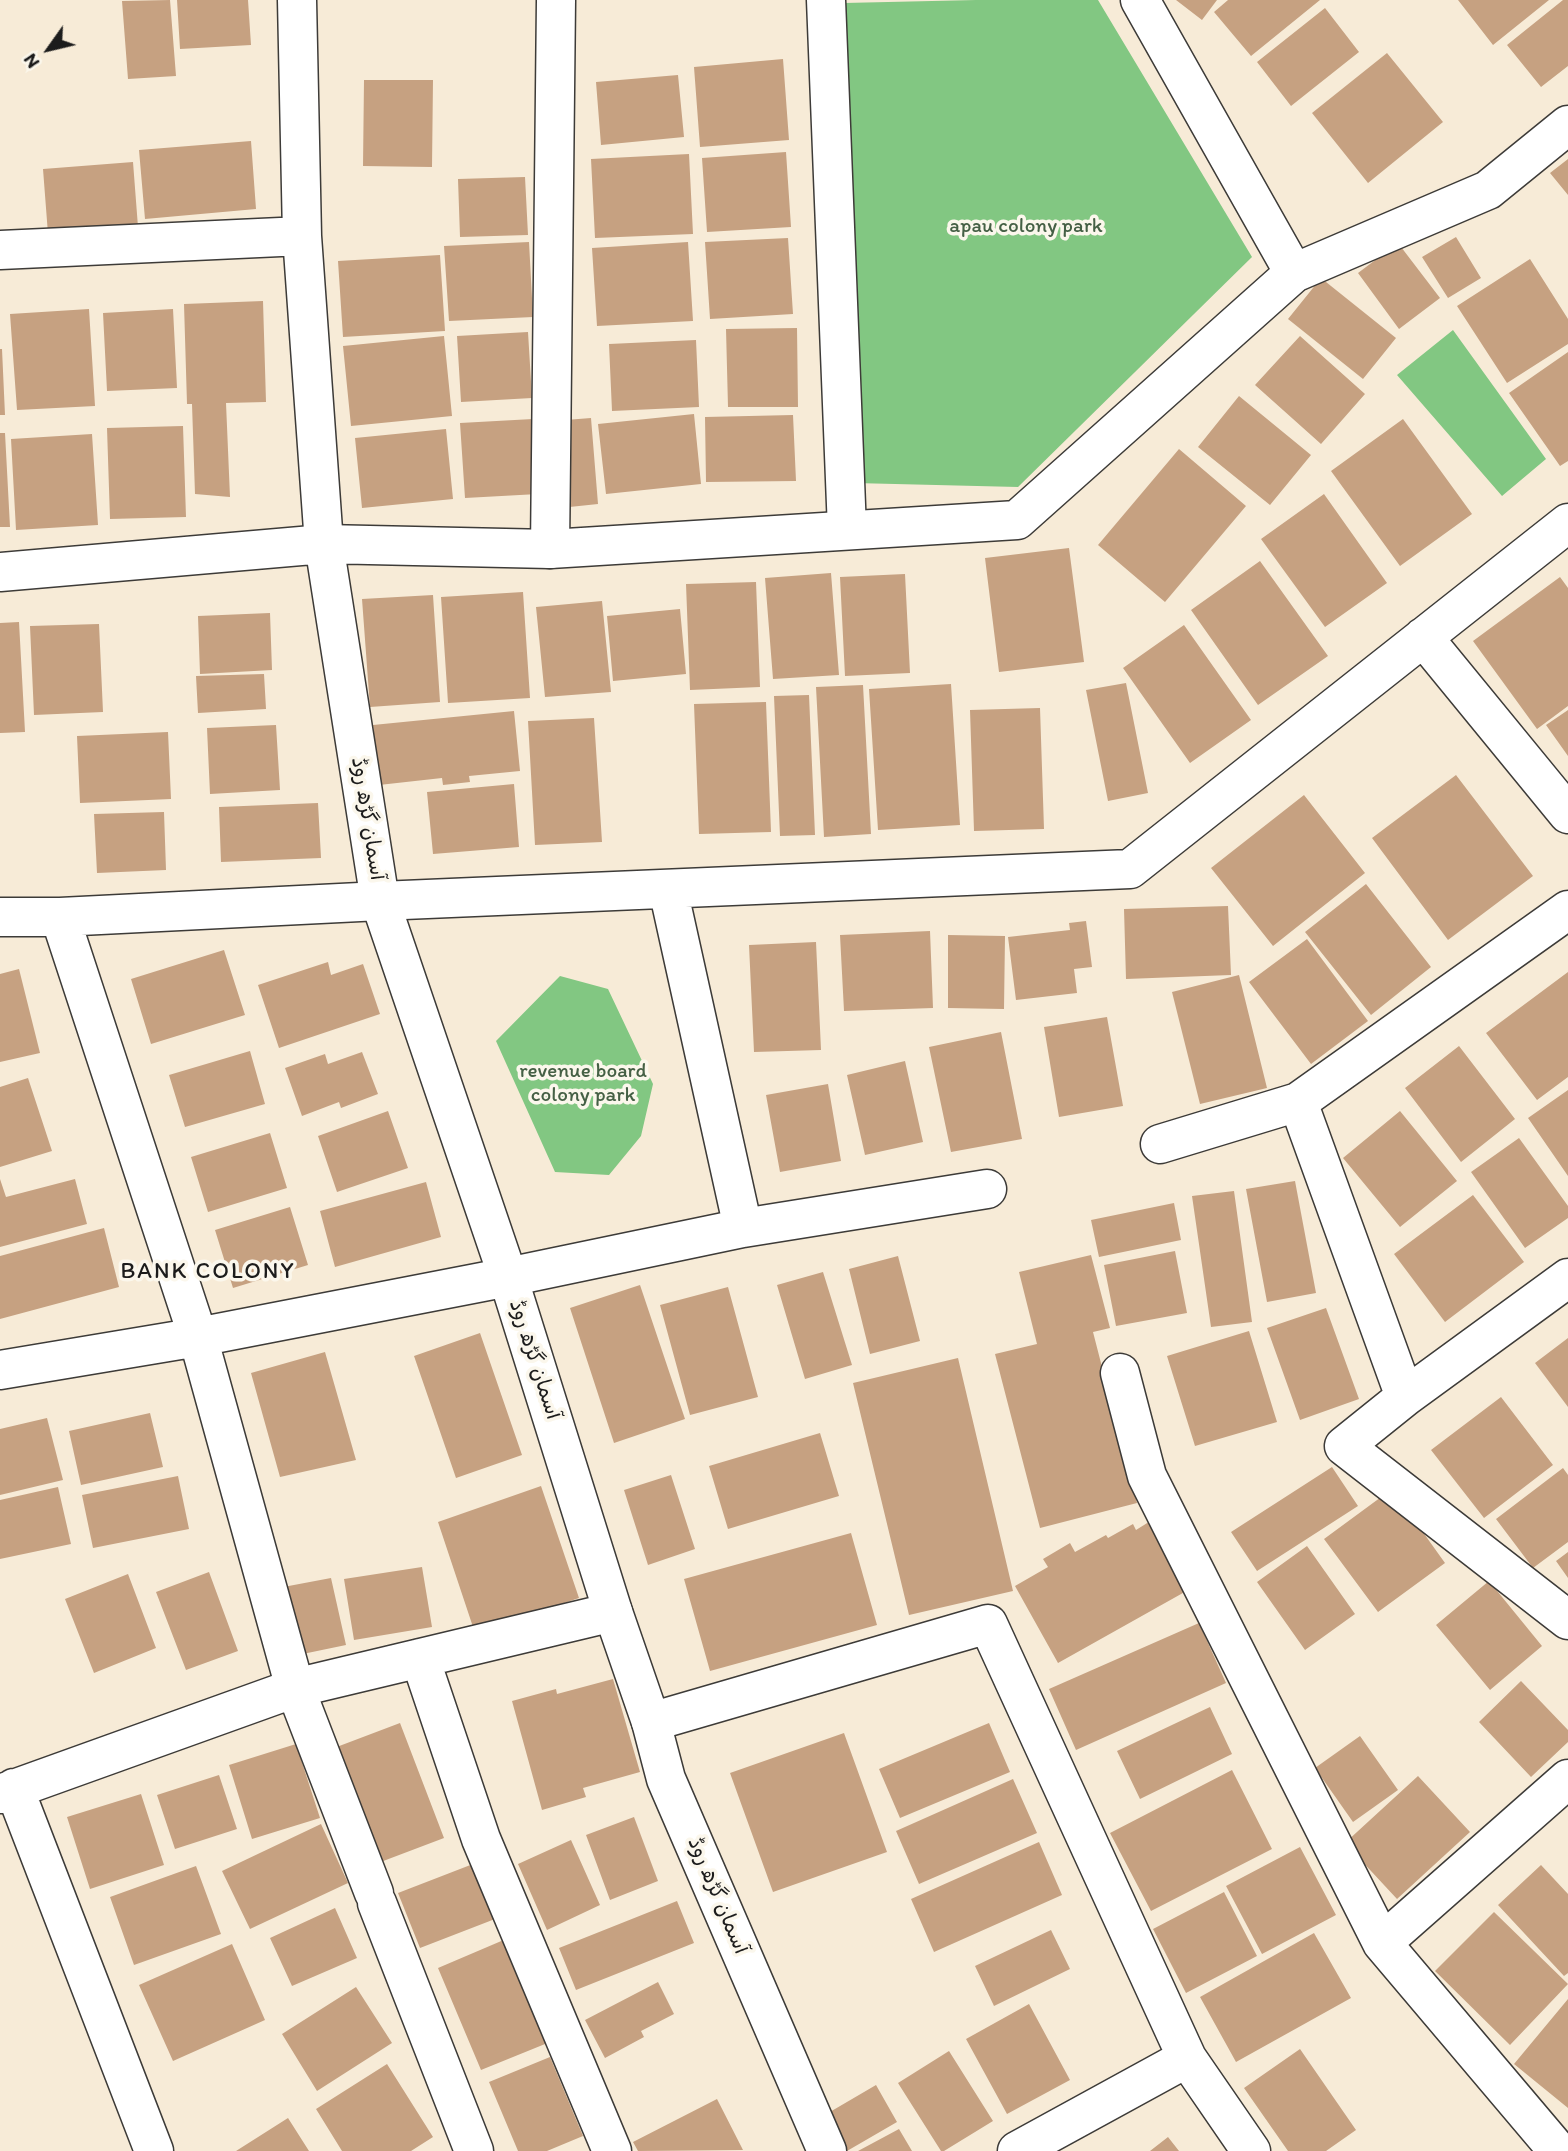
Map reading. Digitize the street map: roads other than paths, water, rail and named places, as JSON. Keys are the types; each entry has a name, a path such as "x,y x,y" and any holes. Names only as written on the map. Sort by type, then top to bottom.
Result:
{"street":[{"name":"آسمان گڑھ روڈ","path":"297,0 302,236 324,544 380,901 508,1277 613,1612 651,1722 666,1779 827,2151"},
{"path":"550,549 556,0"},
{"path":"826,0 846,530"},
{"path":"1140,0 1294,273"},
{"path":"0,572 324,544 550,549 1017,520 1294,273 1488,190 1568,125"},
{"path":"0,219 0,250 302,236"},
{"path":"0,917 60,917 1130,869 1568,523"},
{"path":"1423,637 1568,814"},
{"path":"668,889 743,1228"},
{"path":"1160,1144 1298,1102 1568,910"},
{"path":"60,917 198,1337 295,1688 474,2151"},
{"path":"1298,1102 1405,1398"},
{"path":"0,1370 198,1337 743,1228 987,1189"},
{"path":"1568,1278 1344,1446 1568,1620"},
{"path":"1120,1373 1147,1476 1382,1943 1558,2151"},
{"path":"154,2151 7,1791 295,1688 613,1612"},
{"path":"651,1722 988,1623 1188,2058 1251,2151"},
{"path":"420,1658 481,1839 612,2151"},
{"path":"1382,1943 1568,1779"},
{"path":"1017,2151 1188,2058"}],"district":[{"name":"BANK COLONY","path":"208,1272"}],"park label":[{"name":"apau colony park","path":"1026,227"},
{"name":"revenue board colony park","path":"583,1084"}]}
